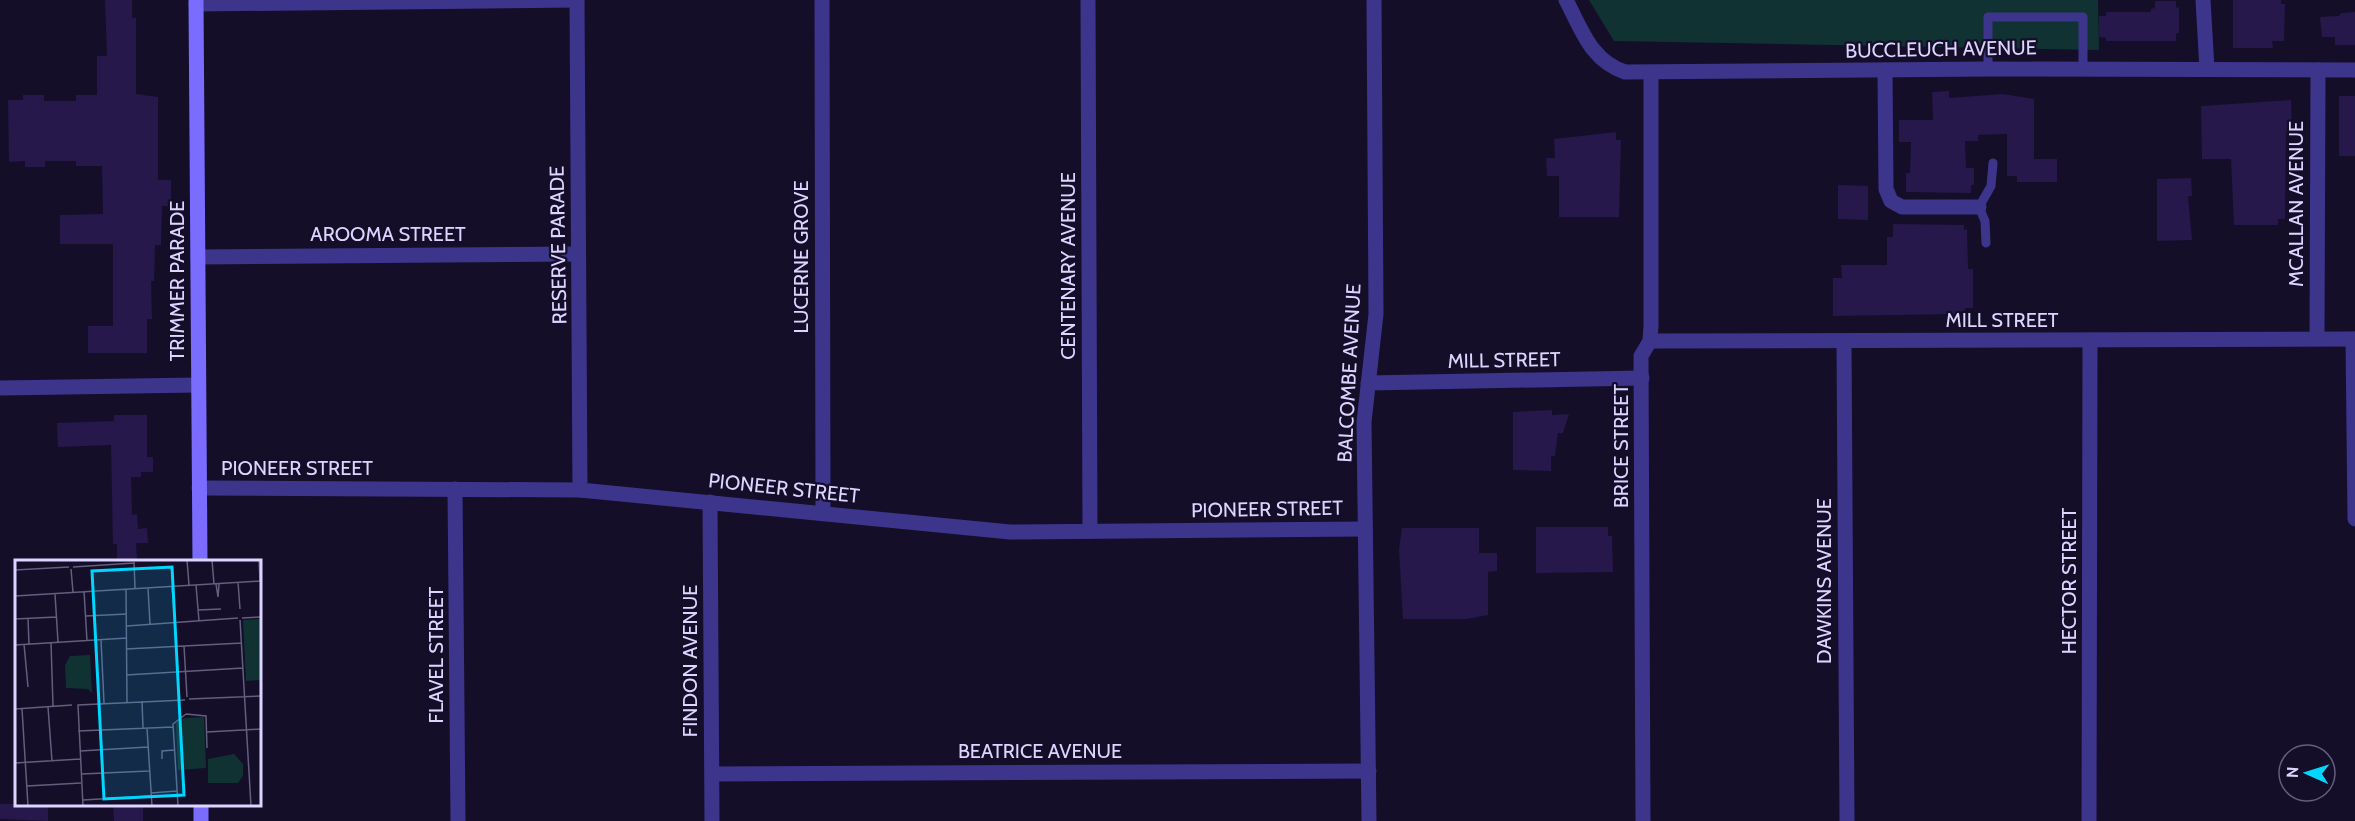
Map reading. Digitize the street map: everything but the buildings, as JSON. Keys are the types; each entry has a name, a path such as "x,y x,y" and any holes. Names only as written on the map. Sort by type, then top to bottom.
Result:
{"main road":[{"name":"TRIMMER PARADE","path":"196,2 200,560"}],"street":[{"path":"196,2 577,0"},
{"name":"RESERVE PARADE","path":"577,0 580,490"},
{"name":"LUCERNE GROVE","path":"822,0 823,513"},
{"name":"CENTENARY AVENUE","path":"1088,0 1090,531"},
{"name":"BALCOMBE AVENUE","path":"1369,821 1364,422 1376,314 1374,0"},
{"name":"BUCCLEUCH AVENUE","path":"1566,0 1596,56 1610,68 1625,72 1988,69 2355,70"},
{"path":"2203,0 2207,69"},
{"path":"1885,70 1886,189 1891,201 1902,207 1979,207"},
{"name":"MCALLAN AVENUE","path":"2316,338 2318,70"},
{"name":"BRICE STREET","path":"1643,821 1641,356 1650,341 1651,73"},
{"name":"AROOMA STREET","path":"198,257 578,254"},
{"name":"MILL STREET","path":"1650,341 2354,339"},
{"path":"2354,339 2355,519"},
{"name":"HECTOR STREET","path":"2089,821 2090,340"},
{"name":"DAWKINS AVENUE","path":"1844,342 1847,821"},
{"name":"MILL STREET","path":"1368,383 1642,378"},
{"path":"0,388 198,385"},
{"name":"PIONEER STREET","path":"199,488 580,490 1010,531 1365,529"},
{"name":"FLAVEL STREET","path":"455,489 458,821"},
{"name":"FINDON AVENUE","path":"710,502 712,821"},
{"name":"BEATRICE AVENUE","path":"712,774 1369,771"}],"lane":[{"path":"1988,69 1988,17 2083,16 2083,69"},
{"path":"1986,243 1985,221 1979,207 1991,186 1993,163"}],"green space":[{"path":"1589,0 2098,0 2099,50 1614,41"}]}
